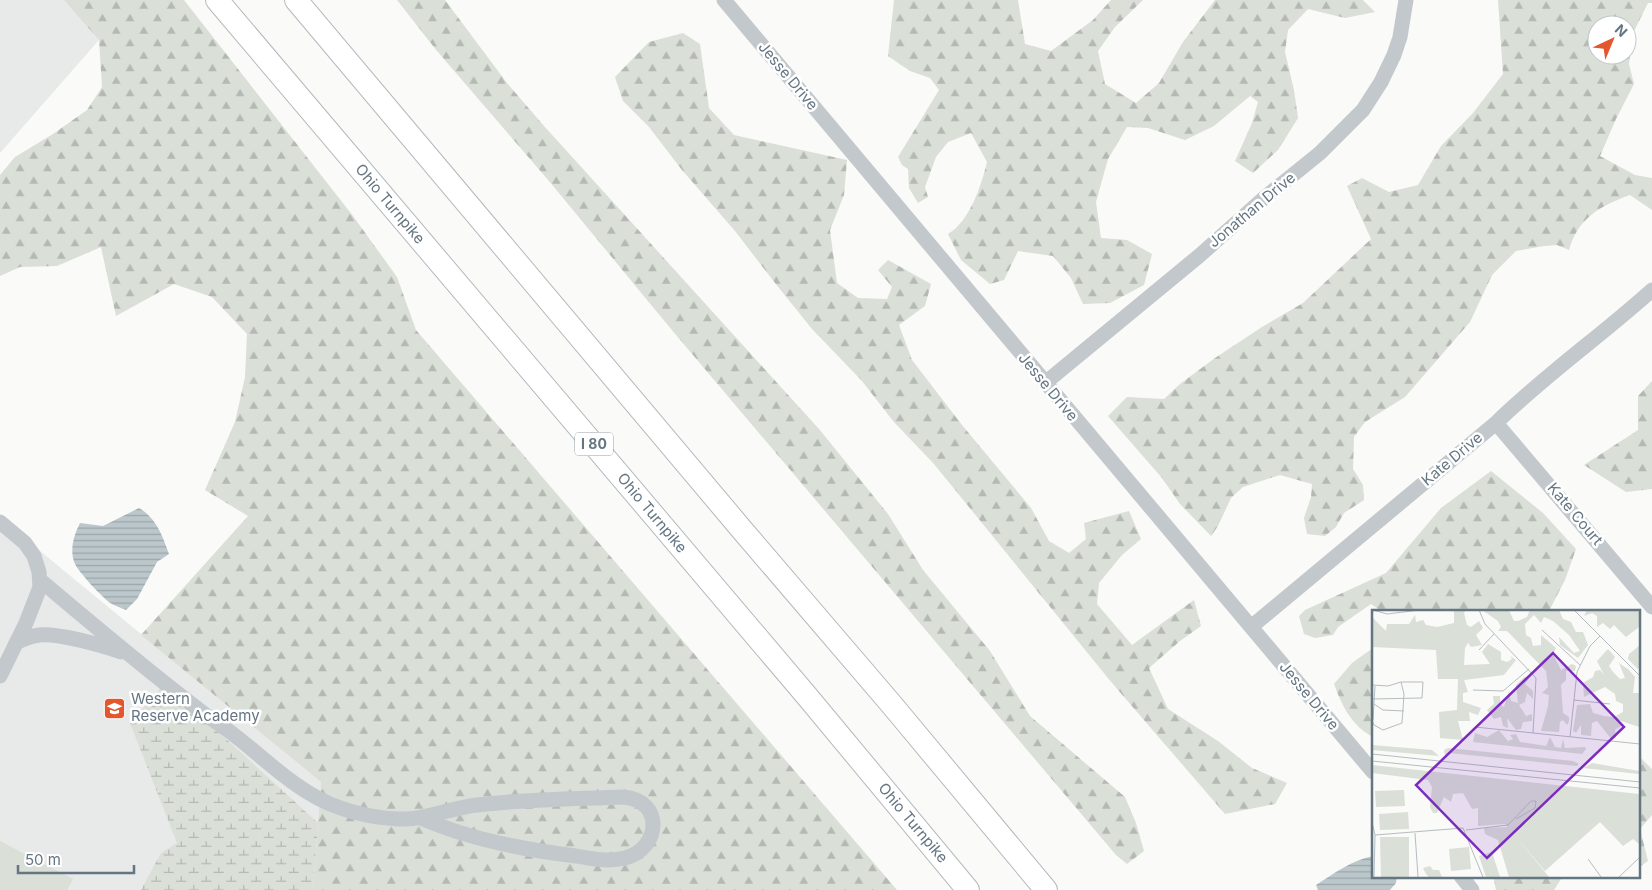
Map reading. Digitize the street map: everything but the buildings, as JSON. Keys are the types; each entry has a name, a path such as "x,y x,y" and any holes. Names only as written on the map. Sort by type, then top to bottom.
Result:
{"highway":[{"name":"Ohio Turnpike","path":"217,0 799,687 968,890"},
{"path":"296,0 1046,890"}],"street":[{"name":"Jesse Drive","path":"724,0 1372,771"},
{"name":"Jonathan Drive","path":"1045,383 1199,256 1263,199 1320,154 1363,110 1381,82 1394,55 1400,37 1406,0"},
{"name":"Kate Drive","path":"1251,627 1652,290"},
{"name":"Kate Court","path":"1496,423 1652,607"},
{"path":"0,522 25,543 34,556 40,580 36,602 0,676"},
{"path":"40,580 199,710 228,730 310,794 334,804 363,814 399,819 422,818 444,811 476,805 624,797 633,798 649,810 653,817 654,827 650,839 636,854 625,858 603,860 538,851 441,827 422,818"},
{"path":"16,643 25,638 39,635 53,636 130,654"},
{"path":"1463,878 1472,890"}],"shaded area":[{"path":"0,0 66,0 99,40 0,153"},
{"path":"139,508 155,522 169,554 157,562 137,599 126,610 108,601 81,573 73,559 73,543 80,523 103,526"},
{"name":"Western Reserve Academy","path":"0,518 321,782 313,890 0,890"},
{"path":"1372,856 1372,878 1397,878 1396,883 1390,890 1318,890 1316,885 1350,864"}],"green space":[{"path":"64,0 184,0 353,216 397,277 416,330 897,890 313,890 321,782 141,635 248,516 205,490 235,422 245,377 247,334 212,297 174,284 116,316 101,247 57,266 20,267 0,276 0,175 15,157 53,134 87,110 102,87 99,40"},
{"path":"397,0 445,0 507,83 544,126 819,429 888,514 923,570 990,651 1030,716 1125,797 1136,823 1144,851 1127,864 1116,855 671,329 549,181 437,51"},
{"path":"894,0 1018,0 1025,44 1051,51 1093,20 1111,0 1143,0 1115,27 1098,51 1105,84 1136,103 1159,83 1183,42 1215,0 1363,0 1375,12 1345,18 1308,9 1288,30 1285,52 1298,118 1278,150 1253,173 1235,161 1252,123 1258,102 1250,96 1214,126 1185,140 1148,128 1127,127 1108,159 1096,202 1101,238 1127,240 1152,254 1144,285 1110,303 1083,304 1071,278 1053,256 1018,251 1004,280 990,284 961,260 948,234 963,221 974,202 987,162 971,133 948,142 936,157 925,187 928,197 918,203 909,188 908,169 902,165 898,157 939,90 930,78 910,71 888,56"},
{"path":"1498,0 1652,0 1652,3 1648,3 1637,25 1637,15 1587,15 1587,65 1629,65 1634,84 1600,156 1635,175 1652,178 1652,210 1630,195 1600,209 1584,221 1578,229 1569,250 1557,245 1516,251 1492,275 1470,322 1405,397 1365,422 1354,437 1353,469 1363,485 1364,500 1344,513 1336,527 1325,536 1307,534 1304,518 1311,497 1312,484 1280,475 1243,487 1231,498 1218,526 1211,536 1180,504 1162,478 1108,416 1127,397 1164,399 1180,384 1215,358 1303,303 1371,239 1347,186 1362,178 1389,192 1418,185 1441,146 1473,113 1503,74"},
{"path":"683,33 700,44 709,108 734,135 847,160 844,195 830,230 837,283 858,298 887,299 892,287 878,270 888,260 931,284 925,306 899,325 912,360 962,425 1031,508 1049,541 1069,553 1086,539 1084,523 1129,511 1141,539 1122,555 1099,583 1097,604 1132,645 1194,600 1201,626 1180,641 1149,668 1168,709 1218,741 1252,768 1287,783 1275,804 1225,814 1112,683 934,464 893,421 862,381 812,329 735,231 682,170 649,127 623,101 615,77 649,42"},
{"path":"1652,381 1652,489 1626,492 1584,465 1638,430 1638,396"},
{"path":"1491,471 1543,513 1576,549 1565,580 1550,610 1380,610 1371,604 1338,627 1333,635 1315,638 1304,634 1299,616 1305,610 1386,573 1441,508"},
{"path":"1372,649 1372,736 1359,727 1349,715 1334,684 1352,663"},
{"path":"165,683 318,823 313,890 141,890 161,853 177,843 130,723"},
{"path":"1640,757 1652,769 1652,815 1640,829"},
{"path":"1640,829 1648,861 1640,867"},
{"path":"0,841 73,879 67,890 0,890"},
{"path":"1494,878 1562,878 1554,890 1496,890"}],"place":[{"name":"Western Reserve Academy","path":"115,708"}]}
